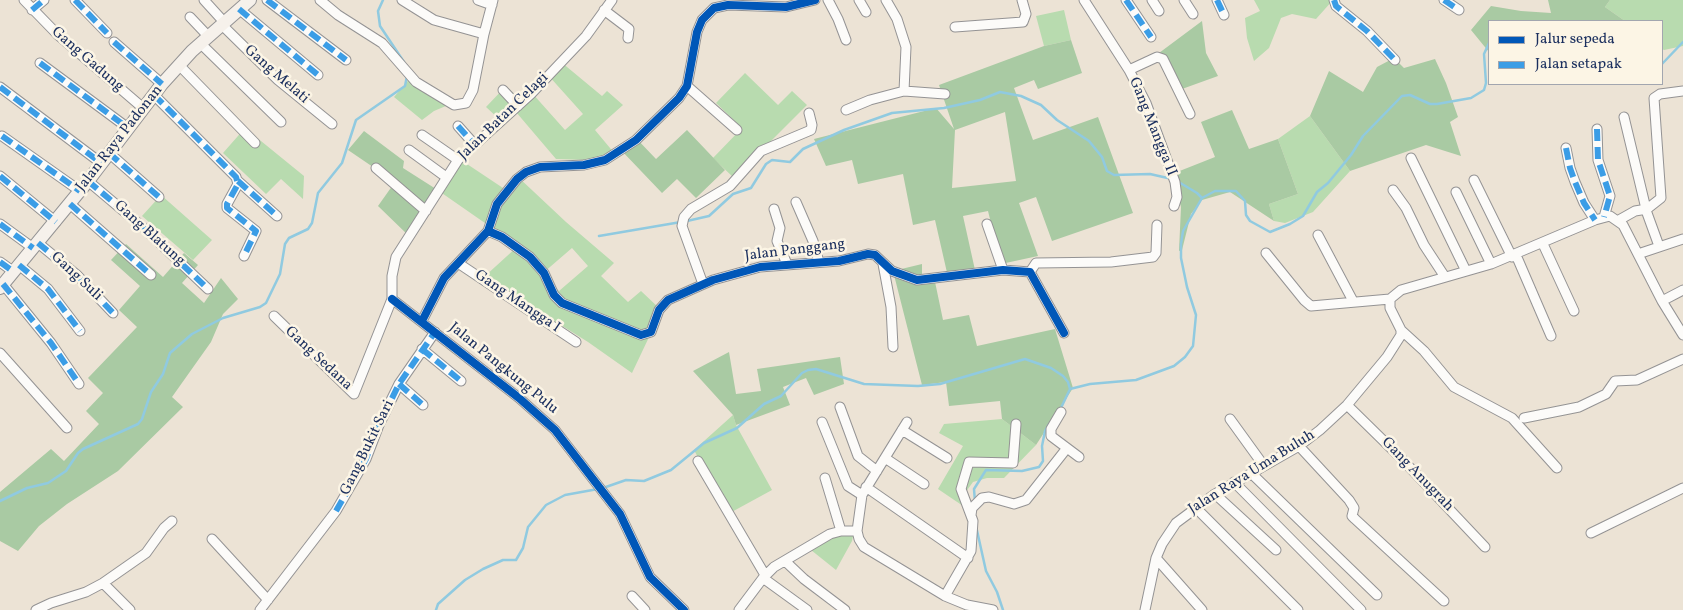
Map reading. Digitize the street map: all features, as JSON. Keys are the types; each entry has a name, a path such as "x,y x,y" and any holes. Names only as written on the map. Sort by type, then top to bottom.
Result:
{"main road":[{"name":"Jalan Raya Padonan","path":"2,286 56,222 162,84 204,40 245,3"}],"street":[{"name":"Gang Gadung","path":"24,0 57,34 143,108"},
{"path":"32,10 44,0"},
{"path":"75,0 107,33"},
{"name":"Gang Melati","path":"204,0 223,23 273,75 332,124"},
{"path":"267,0 346,60"},
{"path":"320,0 338,15 382,43 416,82 454,105 466,103 473,90 492,2 478,0"},
{"path":"402,0 434,20 484,34"},
{"name":"Jalan Batan Celagi","path":"392,299 392,276 396,257 458,160 518,106 586,36 612,0"},
{"path":"422,321 444,278 488,231 497,204 507,190 526,172 540,167 584,165 605,160 649,130 679,98 687,86 694,43 707,14 714,8 758,3 786,7 815,0"},
{"path":"828,0 846,40"},
{"path":"860,0 866,12"},
{"path":"886,0 896,19 906,47 904,91"},
{"path":"955,26 1023,22 1026,14 1022,0"},
{"name":"Gang Mangga II","path":"1084,0 1129,70 1151,116 1175,182 1177,197 1174,206"},
{"path":"1126,0 1150,37"},
{"path":"1152,0 1159,10"},
{"path":"1184,0 1193,14"},
{"path":"1218,0 1224,15"},
{"path":"1334,0 1336,6 1368,31 1395,60"},
{"path":"1444,0 1459,10"},
{"path":"245,3 318,75"},
{"path":"604,10 629,30 628,38"},
{"path":"190,17 204,40 281,122"},
{"path":"114,42 162,84"},
{"path":"1129,70 1157,57 1164,59 1190,114"},
{"path":"40,63 128,128"},
{"path":"179,65 255,143"},
{"path":"687,86 737,130"},
{"path":"0,87 159,197"},
{"path":"503,90 518,106"},
{"path":"846,110 870,100 904,91 944,94"},
{"path":"1266,253 1307,304 1320,306 1352,301 1390,299 1401,290 1514,256 1594,220 1604,217 1619,220 1635,211 1646,209 1659,201 1662,192 1654,98 1660,94 1683,91"},
{"path":"154,95 238,182 276,216"},
{"path":"703,284 682,226 684,217 691,209 730,186 761,151 810,130 812,125 809,113"},
{"path":"1624,116 1646,209 1659,246"},
{"path":"458,126 474,144"},
{"path":"1596,129 1598,160 1610,196 1604,217"},
{"path":"422,135 458,160"},
{"path":"2,136 80,191"},
{"path":"1566,148 1572,175 1584,203 1594,220"},
{"path":"409,150 446,177"},
{"path":"1412,158 1466,271"},
{"path":"376,168 426,211"},
{"path":"0,176 56,222"},
{"path":"1474,180 1514,256 1551,336"},
{"name":"Gang Blatung","path":"88,181 145,228 208,288"},
{"path":"238,182 227,204 227,208 256,231 244,256"},
{"path":"1393,190 1406,208 1424,245 1444,277"},
{"path":"1456,192 1491,264"},
{"path":"796,202 813,241 819,262"},
{"path":"70,204 151,275"},
{"path":"774,209 780,228 778,241 787,264"},
{"path":"1619,220 1662,301 1683,335"},
{"name":"Gang Suli","path":"0,224 36,245 76,275 113,314"},
{"path":"987,224 1003,270"},
{"path":"1064,333 1030,272 1036,263 1112,262 1153,257 1156,253 1157,225"},
{"name":"Jalan Panggang","path":"488,231 502,237 530,257 544,273 554,295 562,303 642,335 651,332 659,310 668,300 703,284 736,273 787,264 839,261 868,254 875,255 883,264 903,277 917,280 1003,270 1030,272"},
{"path":"1318,235 1352,301"},
{"path":"1638,254 1683,239"},
{"path":"1543,244 1574,311"},
{"path":"0,262 16,269 48,289 80,331"},
{"name":"Gang Mangga I","path":"458,262 576,342"},
{"path":"883,264 891,307 892,347"},
{"path":"2,286 51,343 78,384"},
{"path":"1662,301 1683,290"},
{"name":"Gang Sedana","path":"274,316 354,394 392,299"},
{"name":"Jalan Pangkung Pulu","path":"392,299 544,417 620,514 650,577 684,610"},
{"path":"1390,299 1390,308 1401,330 1424,351 1454,387 1512,418 1556,468"},
{"name":"Jalan Raya Uma Buluh","path":"1145,610 1156,558 1162,544 1176,524 1215,494 1299,446 1320,430 1347,405 1387,357 1399,339 1401,330"},
{"name":"Gang Bukit Sari","path":"260,610 336,511 366,458 379,425 399,384 435,332"},
{"path":"422,350 461,381"},
{"path":"0,354 67,428"},
{"path":"1524,418 1579,407 1606,394 1615,381 1637,380 1683,359"},
{"path":"399,384 423,405"},
{"name":"Gang Anugrah","path":"1347,405 1399,456 1485,547"},
{"path":"840,407 858,456 877,471"},
{"path":"1061,412 1050,432 1053,439 1079,457"},
{"path":"1230,419 1264,466"},
{"path":"822,422 848,486 864,491 968,558"},
{"path":"945,596 968,558 974,536 971,515 961,488 968,462 1013,463 1016,424"},
{"path":"947,458 904,426 864,491 857,531 864,547 945,596 967,605 992,610"},
{"path":"1299,446 1349,500 1354,508 1352,516 1444,601"},
{"path":"971,515 972,508 982,498 989,497 1014,504 1026,500 1067,448"},
{"path":"885,458 924,484"},
{"path":"698,461 764,576 806,610"},
{"path":"1251,474 1377,595"},
{"path":"825,478 841,531"},
{"path":"1234,482 1361,610"},
{"path":"1591,533 1683,488"},
{"path":"1215,494 1276,550"},
{"path":"1195,508 1298,610"},
{"path":"36,610 51,603 86,592 103,583 146,553 164,528 172,521"},
{"path":"743,608 764,576 785,561 830,534 841,531 857,531"},
{"path":"212,539 268,600"},
{"path":"1156,558 1202,610"},
{"path":"785,561 804,579 845,610"},
{"path":"103,583 130,610"},
{"path":"632,596 645,610"}],"green space":[{"path":"1254,0 1333,0 1316,19 1292,14 1281,18 1269,48 1254,61 1247,38 1245,18 1260,11"},
{"path":"1548,0 1610,0 1605,7 1624,20 1488,20 1488,51 1471,30 1491,6 1551,13"},
{"path":"1610,0 1683,0 1683,46 1663,50 1663,20 1624,20 1605,7"},
{"path":"1064,10 1071,40 1044,46 1036,16"},
{"path":"1202,21 1206,53 1218,76 1182,89 1155,56"},
{"path":"1071,40 1082,73 1038,89 1034,80 1014,88 1033,140 1098,117 1133,213 1052,241 1036,197 1019,203 1038,256 1001,264 988,211 963,216 975,270 948,277 935,220 913,225 903,174 858,184 852,160 826,166 814,139 936,108 954,129 939,85 1044,46","holes":["1005,112 1016,181 952,188 955,130"]},
{"path":"1394,58 1404,68 1435,59 1458,117 1450,122 1461,156 1426,145 1350,171 1310,116 1329,71 1363,92 1377,67"},
{"path":"561,62 602,96 607,91 623,105 595,130 615,154 588,160 556,159 516,112 499,119 486,107 506,86 523,102 532,93 565,130 583,114 548,75"},
{"path":"745,73 778,105 792,91 807,105 734,178 713,158 742,128 716,103"},
{"path":"413,75 453,103 434,111 422,120 394,97"},
{"path":"1232,110 1249,149 1278,139 1298,194 1269,204 1274,221 1230,192 1202,200 1191,214 1182,250 1179,251 1181,207 1172,174 1215,157 1201,122"},
{"path":"1310,116 1350,171 1313,212 1285,223 1274,221 1269,204 1298,194 1278,139"},
{"path":"245,128 304,176 303,199 281,179 266,194 223,153"},
{"path":"687,130 725,170 696,198 677,179 662,193 620,149 634,136 656,159"},
{"path":"364,131 404,161 403,168 436,189 410,237 378,206 395,182 348,150"},
{"path":"458,158 506,190 517,176 566,222 614,263 601,276 628,302 641,291 659,308 650,335 632,373 588,342 484,277 518,246 436,189","holes":["572,248 588,266 559,291 543,273"]},
{"path":"161,195 212,240 193,260 142,216"},
{"path":"126,244 163,277 184,253 198,265 182,283 204,303 221,278 238,299 223,314 211,342 172,397 183,407 118,471 67,504 39,526 18,551 0,541 0,492 51,449 64,461 99,424 86,411 103,393 88,378 137,327 119,310 140,286 111,260"},
{"path":"922,264 922,276 934,277 943,320 969,315 977,346 1055,329 1073,388 1036,445 1002,419 1000,401 949,406 946,382 922,385 893,271"},
{"path":"729,352 736,394 761,391 757,369 840,357 844,384 814,395 806,378 783,387 790,405 736,425 733,415 693,371"},
{"path":"733,415 736,425 772,490 728,514 694,450"},
{"path":"1002,419 1036,445 1004,478 987,478 973,482 965,493 966,508 938,489 963,446 939,433 944,424"},
{"path":"855,526 852,541 836,570 806,546 838,528"}],"waterway":[{"path":"383,0 378,11 380,26 404,62"},
{"path":"1663,63 1683,42"},
{"path":"1060,410 1070,389 1090,384 1136,380 1174,366 1185,357 1193,346 1196,315 1187,287 1181,258 1181,244 1183,231 1202,198 1215,191 1236,191 1245,201 1246,215 1250,221 1270,232 1290,224 1303,216 1317,192 1328,183 1351,155 1363,136 1402,96 1410,95 1430,104 1437,104 1471,98 1484,90 1486,83 1484,54 1488,45"},
{"path":"0,501 27,488 48,483 66,471 78,453 83,449 138,424 142,419 151,392 163,374 170,353 192,334 223,318 260,307 266,303 280,274 285,244 289,238 308,229 312,223 318,193 342,163 356,120 405,86 407,76"},
{"path":"687,221 709,216 733,194 751,188 766,164 772,160 790,162 803,149 844,130 892,113 944,108 980,100 1000,92 1021,96 1041,105 1057,120 1089,141 1102,157 1107,171 1114,175 1150,174 1172,179"},
{"path":"1177,181 1202,198"},
{"path":"599,236 681,222"},
{"path":"603,488 626,480 644,481 671,470 704,443 737,428 764,404 781,396 802,373 808,370 816,369 864,384 918,386 940,384 1025,359 1051,368 1063,376 1068,382 1070,389"},
{"path":"975,502 974,489 986,470 1022,471 1039,467 1043,461 1042,446 1045,431 1049,424"},
{"path":"436,610 438,604 465,580 503,560 516,560 523,548 528,527 546,505 565,495 598,489"},
{"path":"976,526 986,571 997,592 1003,610"}],"marked path":[{"path":"32,10 44,0"},
{"path":"75,0 107,33"},
{"path":"267,0 346,60"},
{"path":"1126,0 1151,37"},
{"path":"1217,0 1224,15"},
{"path":"1334,0 1336,6 1367,31 1395,60"},
{"path":"1444,0 1459,10"},
{"path":"239,9 318,75"},
{"path":"114,42 162,84"},
{"path":"40,63 128,128"},
{"path":"0,87 101,163"},
{"path":"154,95 236,177 238,184 227,204 227,208 256,231 244,256"},
{"path":"458,126 474,144"},
{"path":"1597,129 1598,160 1610,196 1604,217"},
{"path":"2,136 80,191"},
{"path":"1566,148 1575,182 1584,203 1595,220"},
{"path":"109,153 159,197"},
{"path":"0,176 56,222"},
{"path":"88,181 145,229 208,289"},
{"path":"238,181 277,216"},
{"path":"70,204 151,275"},
{"path":"0,224 33,248"},
{"path":"38,243 77,275 113,313"},
{"path":"0,262 14,272"},
{"path":"19,265 48,289 80,331"},
{"path":"3,284 51,343 79,384"},
{"path":"336,511 366,459 379,425 399,384 435,332"},
{"path":"422,349 461,381"},
{"path":"399,384 423,405"}],"cycle path":[{"path":"422,321 444,278 488,231 497,204 517,179 526,172 540,167 584,165 605,160 636,140 679,98 687,86 697,32 702,20 714,8 728,5 786,7 815,0"},
{"path":"488,231 502,237 530,257 544,273 554,295 562,303 641,335 651,332 659,310 668,300 713,280 760,267 839,261 868,254 875,255 892,271 917,280 1003,270 1030,272 1064,333"},
{"path":"392,299 519,398 555,430 620,514 650,577 684,610"}]}
